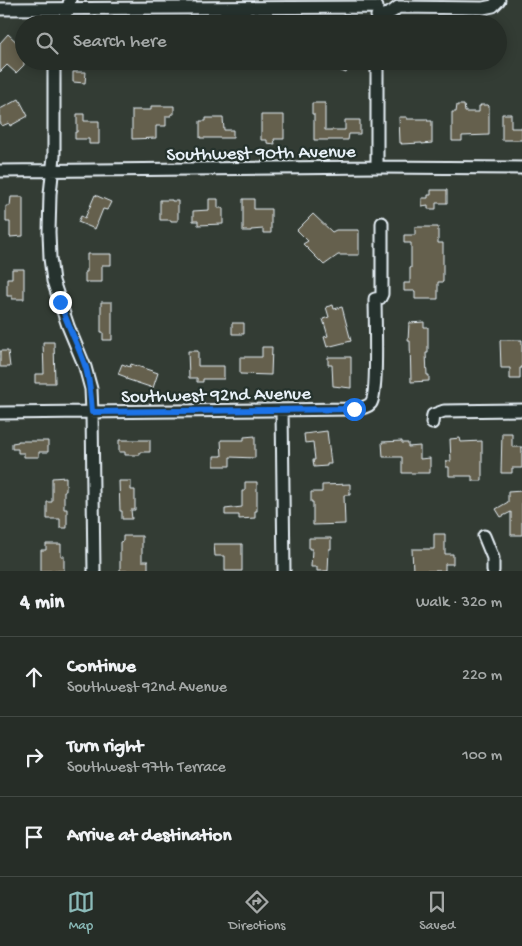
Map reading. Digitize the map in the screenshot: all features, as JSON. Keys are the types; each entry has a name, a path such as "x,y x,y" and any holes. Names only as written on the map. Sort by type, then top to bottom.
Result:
{"street":[{"path":"0,9 69,4 258,4 388,14 393,12 394,4 487,8 497,2"},
{"path":"54,70 53,171 50,194 49,246 55,286 85,366 91,389 94,571"},
{"path":"377,70 377,167"},
{"name":"Southwest 90th Avenue","path":"0,171 377,167 522,168"},
{"name":"Southwest 92nd Avenue","path":"0,413 354,409 366,407 374,397 375,299 380,298 382,294 382,223"},
{"path":"282,410 284,571"},
{"path":"432,423 433,415 444,411 522,410"},
{"path":"484,536 493,558 493,571"}],"building":[{"path":"8,34 15,41 15,70 19,70 16,73 7,65 0,72 0,43"},
{"path":"73,72 86,72 85,83 73,82"},
{"path":"19,99 28,116 10,126 9,123 2,126 0,122 0,109"},
{"path":"312,103 325,103 325,130 345,130 345,120 360,120 360,134 349,134 348,140 314,140"},
{"path":"457,105 464,105 465,112 479,112 480,105 488,105 489,135 462,136 462,141 452,141 452,112 456,112"},
{"path":"151,106 174,106 174,114 166,116 166,126 156,126 156,138 132,139 132,110 151,110"},
{"path":"77,114 84,114 84,121 99,121 99,144 89,144 89,139 75,139"},
{"path":"502,114 511,114 511,128 522,128 522,140 502,140"},
{"path":"261,115 284,115 284,139 274,139 275,144 267,143 267,140 261,140"},
{"path":"399,117 428,119 427,121 432,121 432,143 401,144"},
{"path":"206,118 223,118 224,130 233,130 233,138 200,138 200,121 206,121"},
{"path":"431,190 447,190 447,203 436,203 436,209 428,209 428,205 422,206 422,198 428,198 428,195 431,195"},
{"path":"95,195 111,202 107,210 103,209 95,229 78,222 81,216 85,218"},
{"path":"11,197 23,197 23,236 10,237 10,222 6,222 6,206 10,206"},
{"path":"209,199 218,199 218,208 223,208 223,224 198,225 198,221 193,221 193,211 209,210"},
{"path":"243,199 254,199 254,209 271,209 271,233 263,233 263,229 243,231"},
{"path":"160,200 178,201 178,221 160,220"},
{"path":"313,214 332,232 336,230 359,230 359,255 338,255 324,265 303,244 308,241 297,230"},
{"path":"415,227 438,227 438,243 443,243 443,282 438,282 438,299 415,299 415,291 404,291 404,283 410,283 411,243 404,243 404,235 415,235"},
{"path":"87,254 111,254 111,265 102,265 102,282 85,282"},
{"path":"12,269 24,269 24,299 12,299 12,296 7,296 7,278 12,278"},
{"path":"101,302 112,302 112,340 103,340 103,332 101,332"},
{"path":"333,305 334,309 342,307 351,341 327,347 324,337 328,336 323,319 329,317 326,307"},
{"path":"424,322 424,327 428,327 428,353 426,353 429,381 411,382 410,341 408,341 409,323"},
{"path":"232,323 244,323 244,334 232,334"},
{"path":"500,340 522,340 520,379 510,379 510,368 501,368"},
{"path":"43,342 54,342 55,383 35,383 35,374 44,374"},
{"path":"262,347 272,347 271,375 240,374 240,357 262,357"},
{"path":"0,351 8,351 10,367 0,367"},
{"path":"188,351 198,351 198,366 224,366 224,379 203,379 203,382 197,382 197,378 189,378"},
{"path":"328,357 351,357 351,388 333,386 332,365 328,365"},
{"path":"122,364 130,367 131,364 158,373 153,388 126,379 126,377 118,374"},
{"path":"327,431 331,464 314,467 313,442 305,443 304,434"},
{"path":"502,433 512,433 512,447 522,447 522,468 512,468 512,473 501,473"},
{"path":"255,436 255,458 230,457 230,466 214,466 214,456 222,456 221,440 244,440 244,437"},
{"path":"460,438 461,442 482,441 482,481 472,481 472,476 449,476 449,467 446,467 446,461 451,461 450,439"},
{"path":"119,440 150,440 150,452 140,452 140,455 125,455 125,452 119,452"},
{"path":"18,441 48,441 48,452 39,452 39,457 24,457 24,453 18,453 18,449 12,449 12,443"},
{"path":"402,441 402,443 408,443 408,447 420,446 420,459 430,458 430,473 402,473 402,457 383,457 382,442"},
{"path":"66,477 64,509 67,509 67,528 60,528 60,519 47,519 47,502 52,502 52,478"},
{"path":"119,481 131,481 131,490 135,490 135,510 131,510 132,519 122,519"},
{"path":"245,482 257,482 257,511 255,511 255,518 239,519 239,515 225,515 225,509 242,507 242,491 245,491"},
{"path":"350,484 350,495 344,495 345,524 313,525 311,492 322,492 322,485"},
{"path":"522,491 522,535 511,535 511,512 501,517 496,509 508,502 508,492"},
{"path":"434,534 445,534 445,554 453,554 453,564 445,564 445,571 413,571 412,549 434,549"},
{"path":"123,536 142,536 142,561 148,561 148,570 120,571 120,542 123,541"},
{"path":"309,538 331,538 328,571 317,571 317,567 311,567 312,549 309,549"},
{"path":"46,544 61,544 61,556 64,556 64,571 41,571 41,550 46,550"},
{"path":"214,544 242,544 242,571 225,571 225,556 215,556"}],"route":[{"path":"60,302 85,366 91,389 92,412 354,409"}]}
